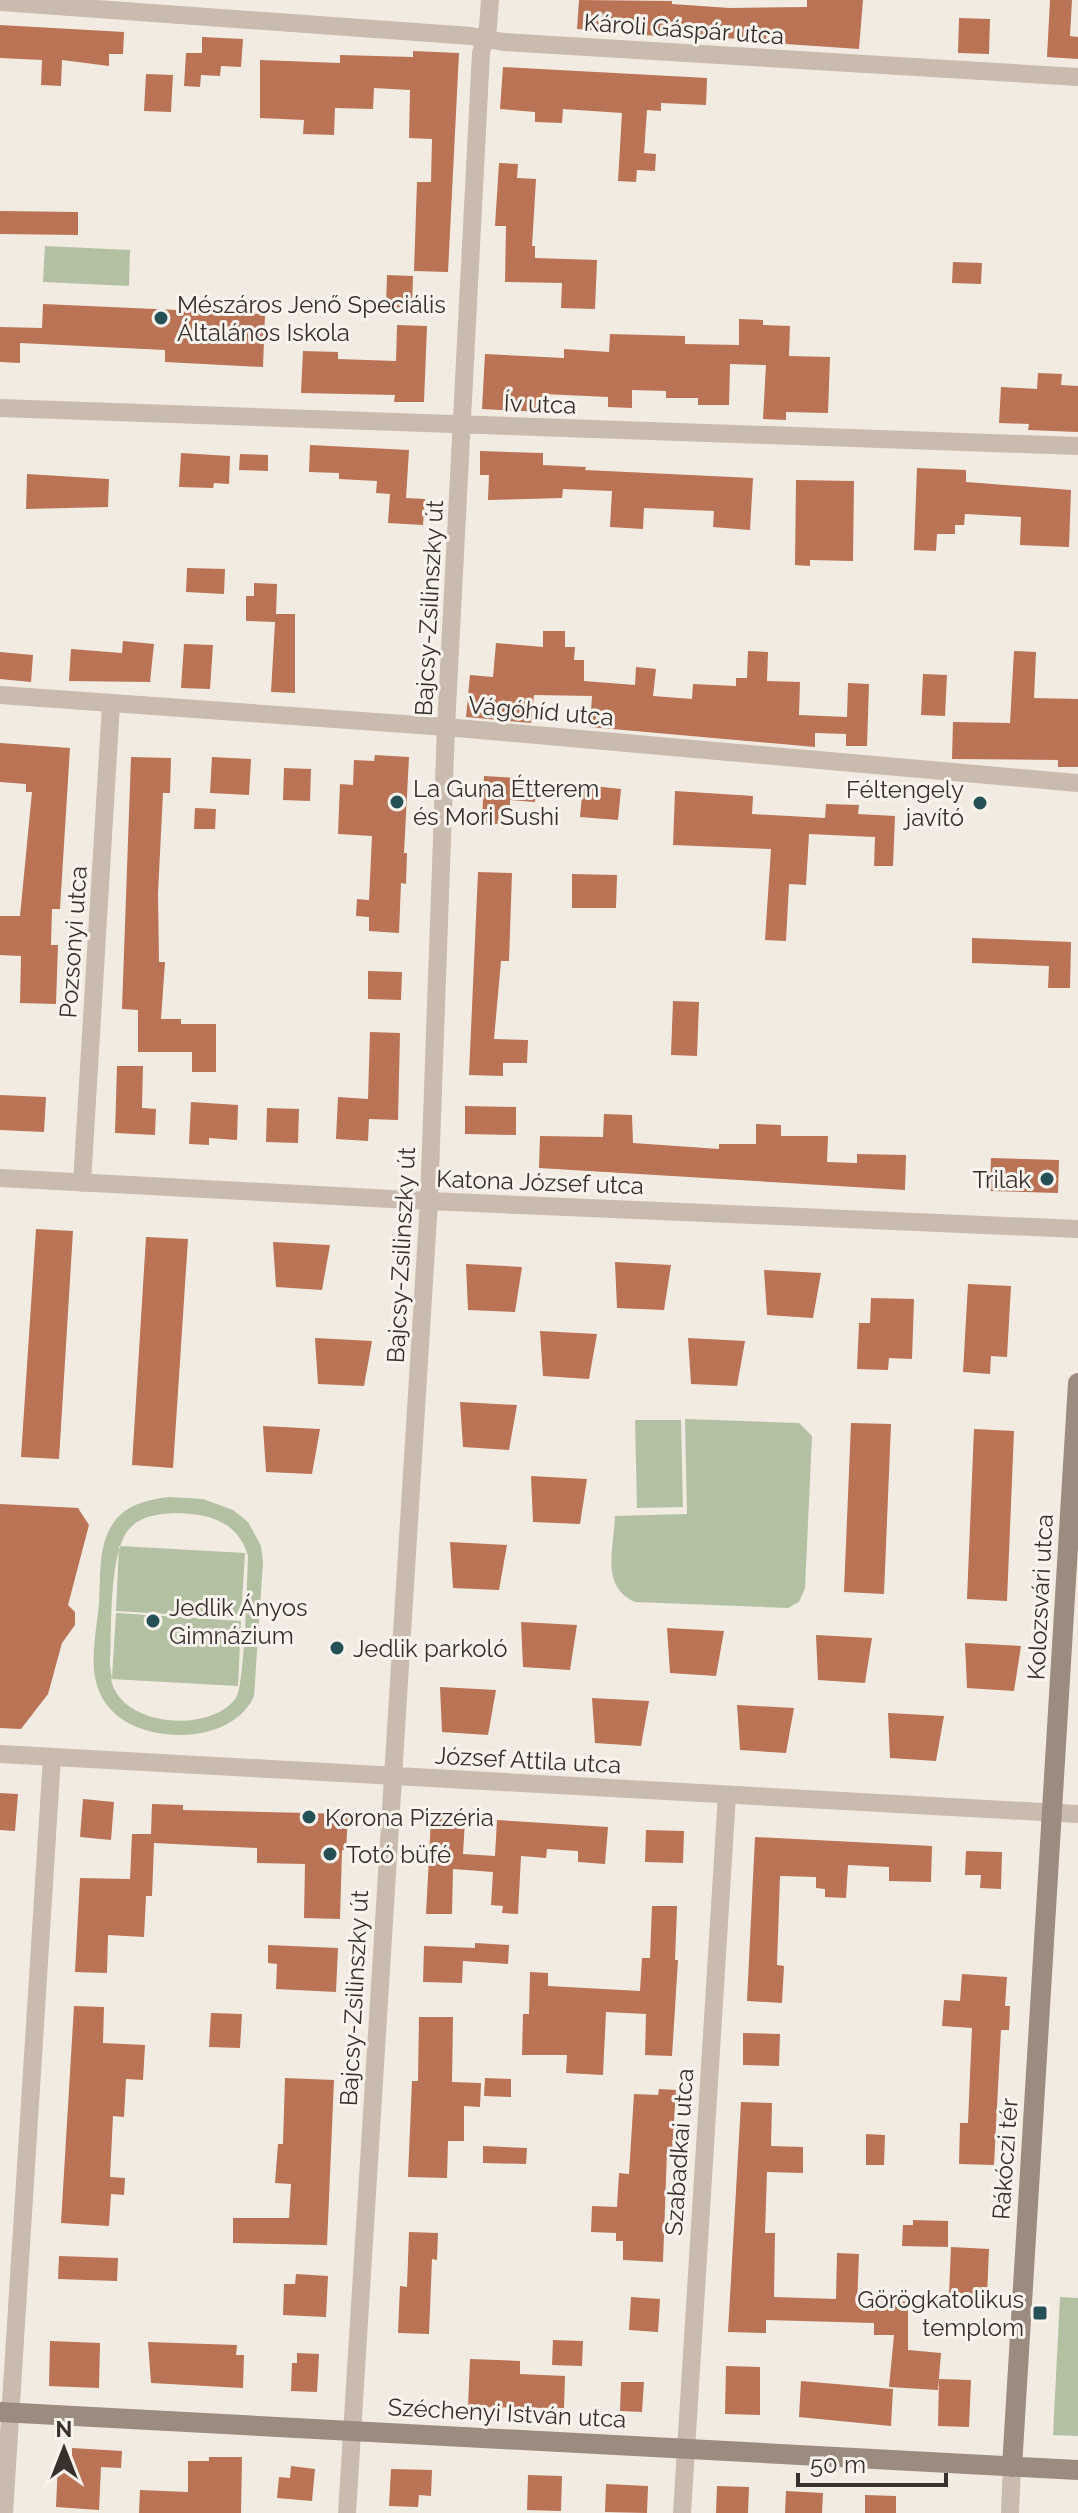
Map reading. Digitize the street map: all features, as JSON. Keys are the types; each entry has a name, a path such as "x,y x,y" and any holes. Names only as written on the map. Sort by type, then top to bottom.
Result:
{"street":[{"name":"Bajcsy-Zsilinszky út","path":"347,2513 429,1201 446,727 481,53 490,0"},
{"name":"Károli Gáspár utca","path":"0,2 486,37 504,42 1078,77"},
{"name":"Ív utca","path":"0,408 1078,446"},
{"name":"Vágóhíd utca","path":"0,695 446,727 1078,783"},
{"name":"Pozsonyi utca","path":"82,1183 111,704"},
{"name":"Katona József utca","path":"0,1178 429,1201 1078,1229"},
{"name":"Kolozsvári utca","path":"1053,1813 1078,1383"},
{"name":"József Attila utca","path":"0,1754 1053,1813"},
{"path":"4,2513 4,2412 52,1757"},
{"name":"Szabadkai utca","path":"682,2513 683,2449 727,1795"},
{"path":"1053,1813 1078,1814"},
{"name":"Rákóczi tér","path":"1012,2467 1053,1813"},
{"name":"Széchenyi István utca","path":"4,2412 1012,2467"},
{"path":"1010,2513 1012,2467 1078,2470"}],"green space":[{"path":"45,246 130,250 129,286 43,282"},
{"path":"685,1419 799,1423 812,1436 805,1588 799,1602 788,1608 635,1602 617,1586 612,1565 615,1516 687,1514"},
{"path":"635,1420 681,1420 683,1507 637,1508"},
{"path":"169,1497 203,1499 233,1510 248,1522 261,1546 263,1562 254,1696 244,1711 230,1722 195,1734 147,1731 119,1717 100,1693 94,1668 100,1569 107,1535 119,1516 130,1508 142,1502","holes":["188,1514 211,1518 230,1527 248,1556 242,1673 236,1698 224,1709 207,1717 167,1720 148,1716 131,1707 118,1695 111,1679 238,1686 241,1621 116,1613 112,1679 111,1614 118,1554 123,1539 130,1528 146,1518"]},
{"path":"119,1546 245,1553 241,1618 116,1611"},
{"path":"1060,2297 1078,2298 1078,2436 1053,2435"}],"building":[{"path":"579,0 672,1 672,4 730,8 807,7 807,0 863,0 859,49 771,43 771,40 641,35 642,22 606,20 605,31 577,29"},
{"path":"1050,0 1072,0 1070,36 1078,37 1078,59 1047,57"},
{"path":"959,18 990,19 989,54 958,53"},
{"path":"0,25 124,32 123,54 109,54 109,66 62,60 61,86 41,85 42,60 0,58"},
{"path":"202,37 243,39 241,67 221,66 220,76 201,75 200,87 184,86 186,53 202,53"},
{"path":"413,51 459,53 448,272 414,271 417,182 431,182 432,139 409,138 410,90 374,88 373,109 335,108 334,135 303,134 304,120 260,118 260,60 340,63 340,55 413,57"},
{"path":"503,67 707,78 706,105 661,103 661,111 647,110 644,153 656,154 655,171 637,170 636,182 618,181 622,113 563,109 562,123 535,122 535,112 500,109"},
{"path":"146,74 173,75 171,112 144,111"},
{"path":"499,163 518,164 517,178 536,179 532,246 535,246 535,258 597,260 595,309 561,308 562,283 505,282 506,226 495,226"},
{"path":"0,211 78,212 78,235 0,234"},
{"path":"953,262 982,263 981,284 952,283"},
{"path":"387,275 413,276 412,308 386,307"},
{"path":"43,304 265,314 263,367 165,362 165,350 20,343 20,363 0,362 0,327 42,328"},
{"path":"739,319 763,320 763,325 790,326 789,356 830,357 828,413 786,412 786,420 763,419 766,365 730,364 729,405 698,405 698,398 666,398 666,391 632,390 632,408 608,407 608,397 543,394 542,412 482,409 485,354 564,358 564,349 609,352 610,334 685,336 685,344 739,345"},
{"path":"397,325 427,326 424,402 394,402 395,395 301,393 303,351 338,352 338,359 396,361"},
{"path":"1038,373 1062,374 1061,385 1078,386 1078,432 1028,430 1029,424 999,423 1001,387 1037,389"},
{"path":"310,445 409,450 406,498 425,499 423,525 388,523 390,494 376,493 377,481 339,479 339,473 309,472"},
{"path":"480,451 543,453 543,465 586,467 585,470 753,478 750,530 713,527 714,511 644,508 643,529 610,527 612,491 563,489 562,498 488,500 489,475 480,475"},
{"path":"181,453 230,456 229,484 214,483 213,488 179,487"},
{"path":"240,454 268,455 268,471 239,470"},
{"path":"917,468 966,470 966,482 1071,490 1069,547 1020,545 1021,517 965,514 964,525 955,525 955,534 937,534 936,551 914,550"},
{"path":"27,474 109,479 108,507 26,509"},
{"path":"796,480 854,481 853,561 810,560 810,566 795,565"},
{"path":"187,568 225,569 224,594 186,592"},
{"path":"254,583 277,584 276,614 295,614 295,693 271,692 275,622 246,621 246,596 254,596"},
{"path":"543,631 565,631 565,647 575,647 574,660 584,660 584,681 635,685 636,667 656,669 653,696 692,699 693,684 736,686 736,678 747,678 748,651 768,652 767,681 800,682 799,715 847,717 848,683 869,684 867,746 846,746 846,734 815,733 815,747 590,727 592,696 534,695 531,723 466,717 470,675 493,677 496,643 543,647"},
{"path":"123,641 154,644 150,682 69,681 71,649 122,653"},
{"path":"184,644 213,645 210,689 181,688"},
{"path":"1014,651 1036,652 1034,698 1078,699 1078,767 1058,767 1058,760 952,759 953,722 1010,723"},
{"path":"0,652 33,655 31,682 0,679"},
{"path":"923,674 947,675 945,716 921,715"},
{"path":"0,743 70,748 60,909 52,909 51,945 58,945 56,1004 20,1003 21,956 0,955 0,916 20,916 32,792 26,792 26,784 0,782"},
{"path":"375,755 409,757 404,853 407,853 406,884 401,883 399,933 369,931 369,917 356,916 357,899 369,900 372,836 338,834 340,784 353,785 354,760 374,761"},
{"path":"131,757 171,758 170,793 163,793 158,893 159,962 165,962 161,1019 181,1019 181,1024 216,1024 216,1072 192,1072 192,1052 138,1052 138,1010 122,1009"},
{"path":"212,757 251,759 249,795 210,793"},
{"path":"284,768 311,769 310,801 283,800"},
{"path":"484,776 536,779 535,802 510,800 510,812 499,811 498,824 482,823"},
{"path":"583,785 621,789 618,820 580,817"},
{"path":"675,791 753,796 752,814 825,818 826,804 859,805 858,814 895,816 893,866 874,866 875,837 809,834 806,885 789,884 786,941 765,940 771,849 673,845"},
{"path":"195,808 216,809 215,829 194,829"},
{"path":"478,872 512,873 509,961 501,961 494,1039 528,1040 527,1063 503,1063 503,1076 469,1075"},
{"path":"572,874 617,875 616,908 572,908"},
{"path":"972,938 1071,942 1070,988 1048,988 1049,966 972,963"},
{"path":"368,971 402,972 401,1000 368,999"},
{"path":"673,1001 699,1002 697,1056 671,1055"},
{"path":"370,1032 400,1033 398,1120 369,1119 368,1141 336,1139 338,1097 368,1099"},
{"path":"117,1066 143,1066 142,1108 156,1109 155,1135 115,1133"},
{"path":"0,1095 46,1097 44,1132 0,1130"},
{"path":"191,1102 238,1105 237,1140 209,1138 209,1145 189,1144"},
{"path":"465,1106 516,1107 516,1135 465,1134"},
{"path":"267,1108 299,1109 298,1143 266,1142"},
{"path":"604,1114 632,1115 633,1143 719,1149 719,1144 756,1144 756,1124 781,1125 781,1136 828,1136 827,1162 857,1163 857,1154 906,1155 905,1190 539,1168 540,1136 603,1137"},
{"path":"991,1158 1059,1160 1058,1193 990,1191"},
{"path":"36,1229 73,1231 59,1459 21,1457"},
{"path":"146,1237 188,1239 173,1468 132,1465"},
{"path":"273,1242 330,1245 322,1290 276,1287"},
{"path":"615,1262 671,1265 664,1310 617,1308"},
{"path":"466,1264 522,1267 515,1312 468,1310"},
{"path":"764,1270 821,1273 813,1318 767,1315"},
{"path":"968,1284 1011,1286 1007,1357 991,1356 990,1374 963,1372"},
{"path":"871,1298 914,1299 912,1359 889,1358 888,1370 857,1369 859,1323 870,1323"},
{"path":"540,1331 597,1334 589,1379 543,1376"},
{"path":"315,1338 372,1341 364,1386 318,1384"},
{"path":"688,1338 745,1341 737,1386 691,1384"},
{"path":"460,1402 517,1405 509,1450 463,1447"},
{"path":"851,1423 891,1424 884,1594 844,1592"},
{"path":"263,1426 320,1429 312,1474 266,1472"},
{"path":"974,1429 1014,1431 1007,1601 967,1599"},
{"path":"531,1476 587,1479 580,1524 533,1522"},
{"path":"0,1504 78,1508 89,1525 68,1605 75,1612 75,1625 62,1643 48,1694 21,1729 0,1728"},
{"path":"450,1542 507,1545 499,1590 453,1588"},
{"path":"521,1622 577,1625 570,1670 523,1667"},
{"path":"667,1628 724,1631 716,1676 670,1673"},
{"path":"816,1635 872,1638 865,1683 818,1680"},
{"path":"965,1643 1021,1646 1014,1691 967,1688"},
{"path":"440,1687 496,1690 488,1735 442,1732"},
{"path":"592,1698 649,1701 641,1746 595,1743"},
{"path":"737,1705 794,1708 786,1753 740,1750"},
{"path":"888,1713 944,1716 936,1761 890,1758"},
{"path":"0,1793 18,1794 15,1831 0,1830"},
{"path":"83,1799 114,1802 111,1840 80,1837"},
{"path":"152,1804 183,1805 183,1810 348,1814 346,1850 342,1850 340,1919 304,1918 305,1864 257,1863 257,1848 154,1843 152,1896 146,1896 144,1937 108,1935 107,1973 75,1972 80,1878 130,1879 132,1834 151,1834"},
{"path":"431,1819 465,1820 463,1854 495,1856 497,1820 608,1827 605,1864 578,1862 578,1851 547,1849 546,1858 521,1856 518,1914 502,1913 503,1906 491,1905 493,1872 453,1869 452,1914 426,1914"},
{"path":"646,1830 684,1831 683,1863 645,1862"},
{"path":"755,1837 932,1846 931,1882 889,1881 889,1867 848,1865 846,1898 825,1897 825,1889 816,1888 816,1877 780,1876 777,1965 784,1966 782,2003 747,2001"},
{"path":"966,1851 1002,1852 1001,1889 980,1888 981,1875 965,1875"},
{"path":"652,1906 677,1906 675,1960 678,1960 672,2056 645,2055 646,2014 606,2012 603,2075 566,2073 567,2055 522,2055 523,2014 529,2014 530,1972 548,1973 548,1986 640,1991 642,1958 650,1958"},
{"path":"475,1943 509,1945 508,1964 463,1961 462,1983 423,1982 424,1946 475,1948"},
{"path":"268,1945 338,1948 336,1992 276,1989 277,1964 268,1963"},
{"path":"962,1974 1007,1977 1005,2006 1010,2006 1009,2030 1001,2030 994,2165 959,2164 960,2123 968,2123 972,2028 942,2026 944,2000 960,2001"},
{"path":"74,2006 104,2007 103,2043 145,2045 143,2080 126,2079 124,2117 113,2116 110,2177 125,2178 124,2195 111,2194 109,2226 61,2223"},
{"path":"211,2013 242,2014 240,2048 209,2047"},
{"path":"419,2017 453,2017 452,2082 481,2083 480,2107 464,2106 464,2141 448,2141 447,2178 408,2177 412,2081 418,2081"},
{"path":"743,2033 780,2034 779,2066 743,2065"},
{"path":"285,2078 334,2080 327,2245 233,2243 233,2218 289,2218 291,2184 275,2183 278,2144 283,2144"},
{"path":"485,2078 511,2079 511,2097 484,2096"},
{"path":"659,2089 676,2090 672,2151 667,2151 663,2262 623,2260 623,2241 616,2241 616,2233 591,2232 592,2206 617,2207 619,2173 629,2174 634,2094 658,2095"},
{"path":"741,2102 772,2103 771,2146 803,2147 803,2173 767,2172 765,2233 775,2233 774,2297 836,2299 837,2253 859,2254 857,2306 908,2301 908,2350 941,2353 938,2390 889,2387 894,2335 874,2335 874,2323 766,2320 766,2333 728,2332"},
{"path":"866,2134 885,2135 884,2165 866,2165"},
{"path":"483,2146 527,2148 526,2164 483,2163"},
{"path":"913,2220 948,2221 948,2247 902,2246 903,2225 913,2225"},
{"path":"409,2232 438,2233 437,2260 432,2259 429,2334 398,2333 400,2286 407,2287"},
{"path":"951,2247 989,2249 987,2297 949,2295"},
{"path":"59,2256 118,2258 117,2281 58,2279"},
{"path":"296,2274 328,2276 326,2317 283,2315 284,2284 295,2284"},
{"path":"631,2297 660,2299 658,2332 629,2330"},
{"path":"553,2340 583,2341 582,2366 552,2365"},
{"path":"50,2341 100,2343 99,2388 49,2386"},
{"path":"148,2342 237,2345 236,2355 244,2355 243,2388 151,2383"},
{"path":"297,2353 319,2354 317,2392 291,2391 292,2363 297,2363"},
{"path":"470,2359 520,2361 520,2374 565,2376 564,2408 468,2407"},
{"path":"726,2366 760,2367 760,2415 725,2414"},
{"path":"939,2379 971,2380 969,2427 938,2426"},
{"path":"801,2381 893,2389 891,2426 799,2417"},
{"path":"621,2382 644,2382 642,2412 620,2411"},
{"path":"72,2448 122,2451 121,2468 101,2467 99,2510 56,2507 58,2461 72,2462"},
{"path":"209,2457 242,2457 241,2513 139,2513 140,2490 188,2492 188,2461 209,2461"},
{"path":"291,2466 315,2469 312,2501 277,2498 279,2477 290,2478"},
{"path":"391,2469 432,2470 431,2496 419,2495 418,2507 389,2506"},
{"path":"528,2475 562,2476 561,2511 527,2510"},
{"path":"606,2484 648,2486 647,2513 605,2512"},
{"path":"717,2486 749,2487 748,2513 716,2513"},
{"path":"786,2491 823,2493 822,2513 785,2513"},
{"path":"865,2495 896,2496 896,2513 865,2513"}],"place":[{"name":"Mészáros Jenő Speciális Általános Iskola","path":"161,318"},
{"name":"La Guna Étterem és Mori Sushi","path":"397,802"},
{"name":"Féltengely javító","path":"980,803"},
{"name":"Trilak","path":"1047,1179"},
{"name":"Jedlik Ányos Gimnázium","path":"153,1621"},
{"name":"Jedlik parkoló","path":"337,1648"},
{"name":"Korona Pizzéria","path":"309,1817"},
{"name":"Totó büfé","path":"330,1854"},
{"name":"Görögkatolikus templom","path":"1040,2313"}]}
